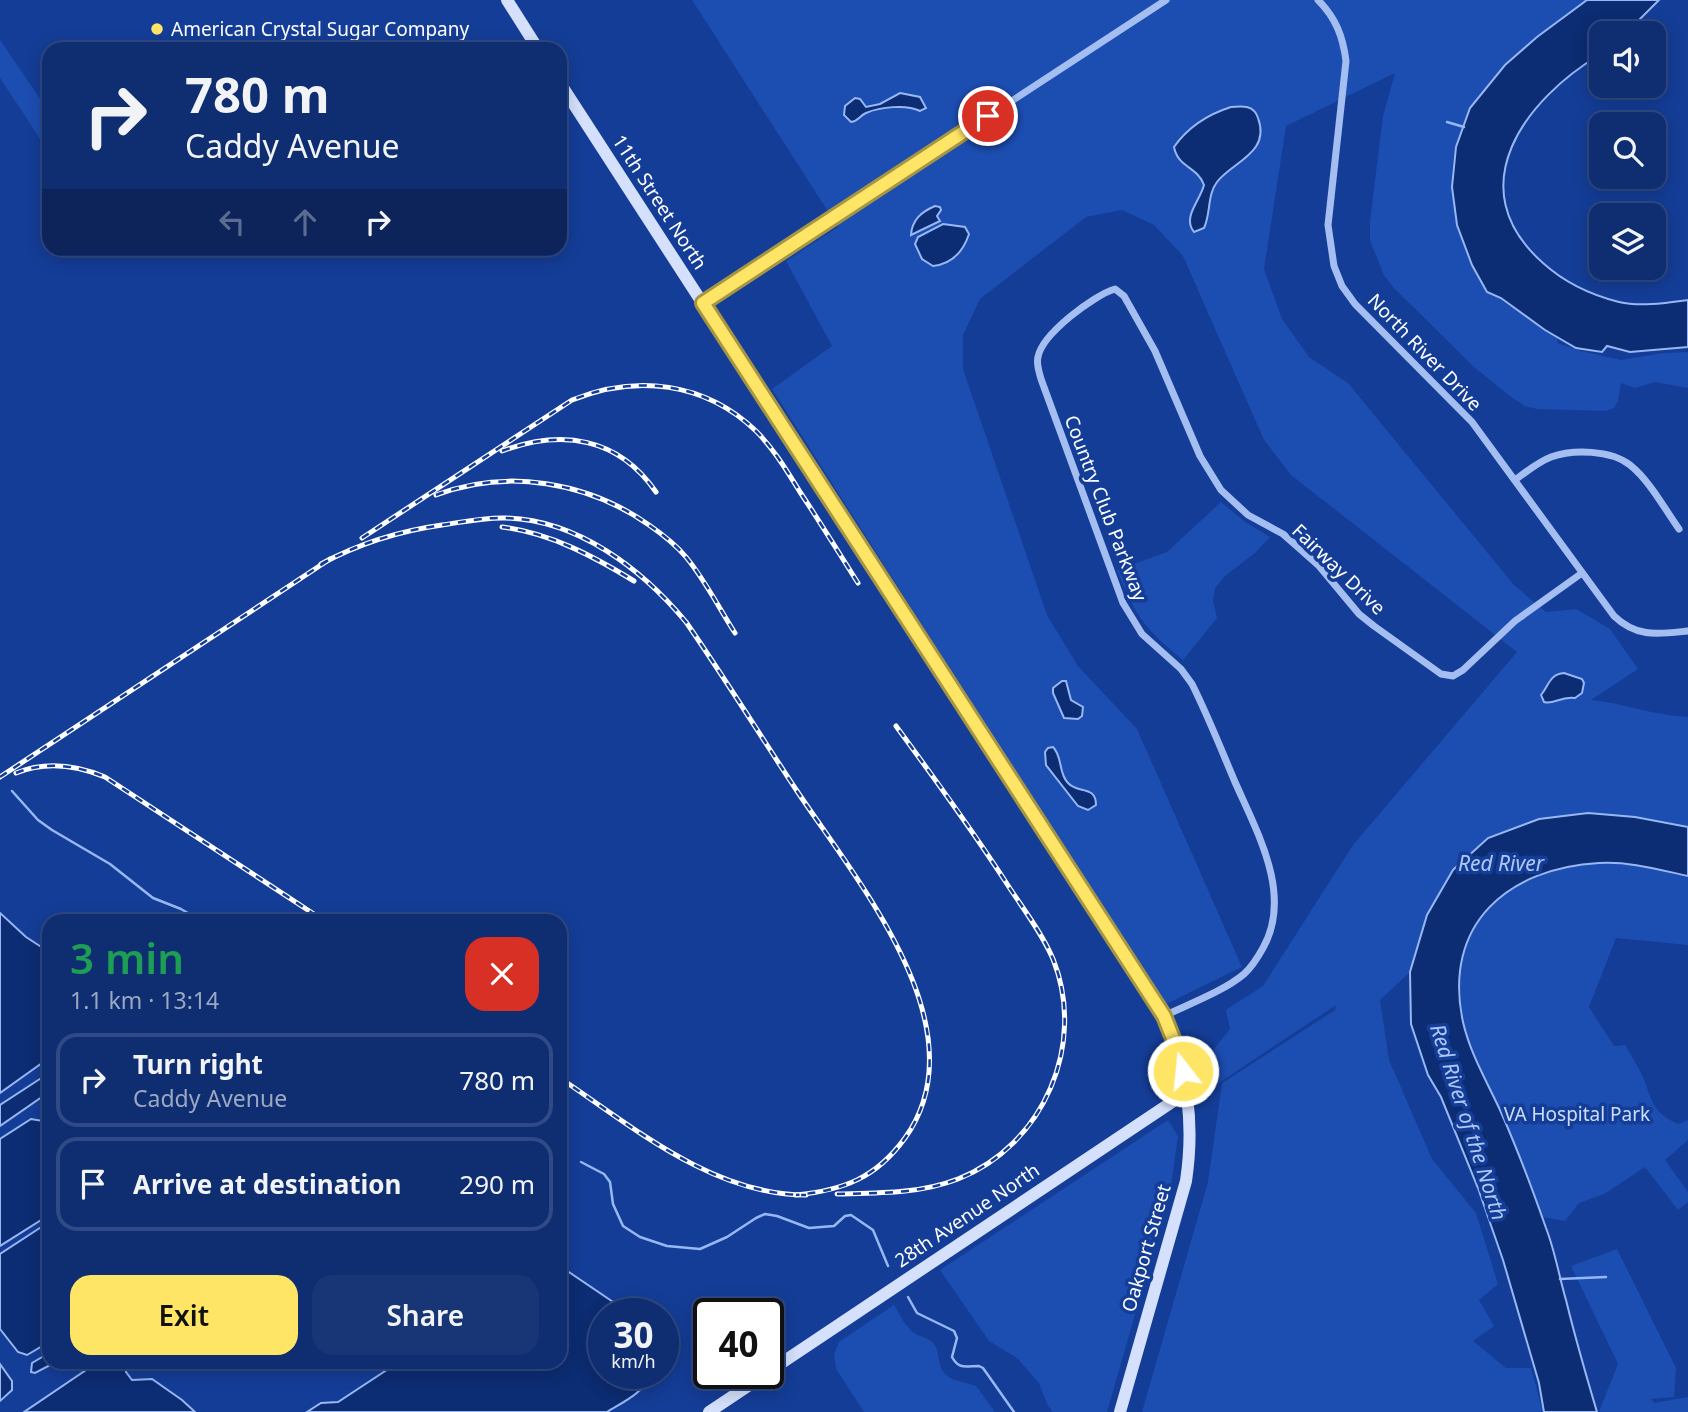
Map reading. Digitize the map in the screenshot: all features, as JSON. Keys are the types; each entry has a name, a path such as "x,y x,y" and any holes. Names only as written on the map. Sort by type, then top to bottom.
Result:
{"street":[{"path":"506,0 533,42"},
{"path":"703,303 1166,0"},
{"name":"North River Drive","path":"1318,0 1337,24 1346,61 1328,225 1334,266 1342,286 1355,304 1460,408 1614,616 1635,631 1648,634 1688,631"},
{"name":"11th Street North","path":"567,94 1164,1016 1178,1051 1187,1092"},
{"name":"Fairway Drive","path":"1115,289 1124,296 1155,351 1200,456 1221,490 1248,515 1283,534 1299,548 1319,566 1359,614 1441,674 1452,676 1463,670 1515,621 1582,573"},
{"name":"Country Club Parkway","path":"1115,289 1102,293 1054,332 1042,344 1037,366 1123,603 1142,634 1181,669 1192,684 1260,839 1273,890 1273,922 1267,941 1244,974 1164,1016"},
{"path":"1514,480 1543,461 1565,453 1615,456 1628,463 1640,475 1679,529"},
{"name":"28th Avenue North","path":"784,1362 1187,1092"},
{"name":"Oakport Street","path":"1120,1412 1186,1181 1191,1130 1187,1092"},
{"name":"28th Avenue North","path":"709,1412 743,1389"}],"green space":[{"path":"692,0 1587,0 1516,56 1477,101 1463,126 1454,154 1453,193 1487,292 1501,298 1558,337 1557,343 1581,351 1621,360 1688,352 1688,388 1655,382 1635,388 1621,383 1618,401 1614,408 1606,411 1537,409 1525,406 1474,367 1393,287 1384,275 1370,241 1370,221 1383,116 1395,73 1286,126 1264,269 1282,319 1309,357 1348,383 1514,585 1546,612 1576,609 1610,629 1638,669 1591,700 1688,717 1688,827 1635,817 1588,813 1427,915 1410,972 1380,1000 1389,1060 1432,1159 1476,1213 1498,1284 1479,1300 1494,1326 1473,1341 1506,1368 1531,1368 1543,1412 1142,1412 1208,1182 1222,1083 1335,1010 1336,1005 1217,1084 1205,1082 1202,1064 1230,1029 1226,1010 1263,986 1353,845 1517,652 1291,475 1264,440 1183,256 1154,225 1122,210 1086,217 980,299 963,335 963,369 1047,615 1078,666 1137,729 1242,967 1164,1005 772,389 832,346 786,261 838,227"},
{"path":"0,40 42,102 42,142 0,78"},
{"path":"1221,502 1245,522 1270,537 1215,588 1213,601 1217,618 1183,660 1142,621 1117,570 1167,552"},
{"name":"VA Hospital Park","path":"1602,862 1649,867 1688,876 1688,945 1616,938 1589,1007 1614,1046 1625,1045 1657,1109 1678,1124 1688,1120 1688,1140 1665,1160 1688,1192 1688,1202 1678,1210 1645,1167 1606,1193 1579,1203 1565,1221 1542,1217 1507,1126 1474,1056 1463,1020 1460,992 1462,966 1468,943 1478,922 1493,904 1511,889 1560,868"},
{"path":"1168,1120 1178,1136 1170,1193 1107,1412 1053,1412 1039,1383 1017,1358 989,1341 940,1270"},
{"path":"1617,1249 1676,1368 1674,1397 1651,1399 1654,1403 1688,1397 1688,1412 1599,1412 1618,1364 1571,1266"},
{"path":"894,1305 911,1330 929,1339 934,1345 943,1372 947,1376 976,1386 995,1412 864,1412 836,1369 834,1354 839,1342"}],"water":[{"path":"1587,0 1659,0 1638,21 1589,21 1589,62 1548,95 1527,120 1512,147 1504,176 1506,205 1518,234 1543,263 1578,287 1598,296 1627,303 1653,304 1688,300 1688,347 1630,352 1607,346 1602,352 1576,348 1545,330 1501,298 1487,292 1472,265 1457,225 1452,187 1456,147 1470,108 1505,65"},
{"path":"900,93 920,97 926,108 920,111 900,107 878,109 851,122 844,115 845,106 855,98 860,99 866,107 880,104"},
{"path":"1231,107 1244,107 1254,111 1261,130 1259,140 1248,156 1217,182 1204,228 1194,232 1191,215 1204,185 1197,174 1179,159 1174,147 1200,122"},
{"path":"935,206 941,210 937,216 940,221 911,235 918,217"},
{"path":"943,224 965,227 969,234 956,256 933,266 922,259 915,244 918,237"},
{"path":"1564,673 1582,679 1582,693 1575,698 1544,702 1541,695 1550,681 1556,675"},
{"path":"1066,681 1071,700 1083,707 1082,716 1078,719 1064,718 1053,693 1053,688"},
{"path":"1053,747 1065,779 1072,786 1090,792 1096,805 1088,810 1078,806 1046,765 1045,752"},
{"name":"Red River","path":"1588,813 1635,817 1688,827 1688,876 1644,866 1599,863 1566,867 1536,876 1510,890 1489,908 1473,930 1463,957 1459,987 1463,1022 1470,1045 1512,1139 1549,1237 1597,1412 1544,1412 1539,1383 1503,1260 1478,1188 1441,1097 1428,1075 1411,1024 1410,972 1427,915 1453,870 1488,838 1539,819"},
{"path":"0,913 42,947 42,1063 0,1093"},
{"path":"42,1078 42,1097 0,1126 0,1105"},
{"path":"31,1119 42,1121 42,1219 0,1246 0,1139"},
{"path":"42,1227 42,1346 27,1355 18,1352 0,1329 0,1254"},
{"path":"567,1271 607,1298 588,1298 588,1389 641,1389 607,1412 307,1412 321,1403 338,1402 388,1369 567,1369"},
{"path":"42,1357 43,1369 31,1372 32,1363"},
{"path":"0,1364 12,1381 12,1390 0,1401"},
{"path":"88,1369 126,1369 132,1380 152,1379 195,1412 24,1412"}],"waterway":[{"path":"1447,122 1464,127"},
{"path":"12,791 38,820 52,830 110,864 153,898 190,914"},
{"path":"581,1162 604,1174 610,1182 613,1204 623,1226 640,1237 667,1246 700,1249 727,1237 765,1214 809,1228 834,1226 845,1216 851,1215 873,1230 888,1266"},
{"path":"1560,1279 1606,1277"},
{"path":"908,1297 917,1313 954,1331 957,1338 952,1357 957,1364 983,1368 1014,1412"}],"railway":[{"path":"362,538 572,400 621,387 669,387 715,402 756,431 780,460 858,583"},
{"path":"502,451 546,440 587,443 624,459 656,492"},
{"path":"436,495 491,482 519,481 574,489 600,498 649,525 678,548 699,575 735,633"},
{"path":"321,564 365,544 410,531 490,518 533,521 583,538 629,566 669,602 686,622 878,911 902,957 921,1004 929,1050 925,1095 905,1138 882,1163 858,1180 829,1190 796,1195"},
{"path":"502,527 554,540 634,581"},
{"path":"0,777 330,559"},
{"path":"837,1194 928,1188 958,1179 988,1163 1014,1142 1035,1117 1050,1088 1061,1057 1065,1024 1062,991 1049,949 982,846 896,726"},
{"path":"16,773 38,767 61,766 105,777 314,914"},
{"path":"567,1083 645,1137 707,1171 739,1184 772,1192 806,1195"}],"place":[{"name":"American Crystal Sugar Company","path":"157,29"}],"route":[{"path":"988,116 703,303 1164,1016 1183,1071"}],"water label":[{"name":"Red River of the North","path":"1469,1122"}]}
